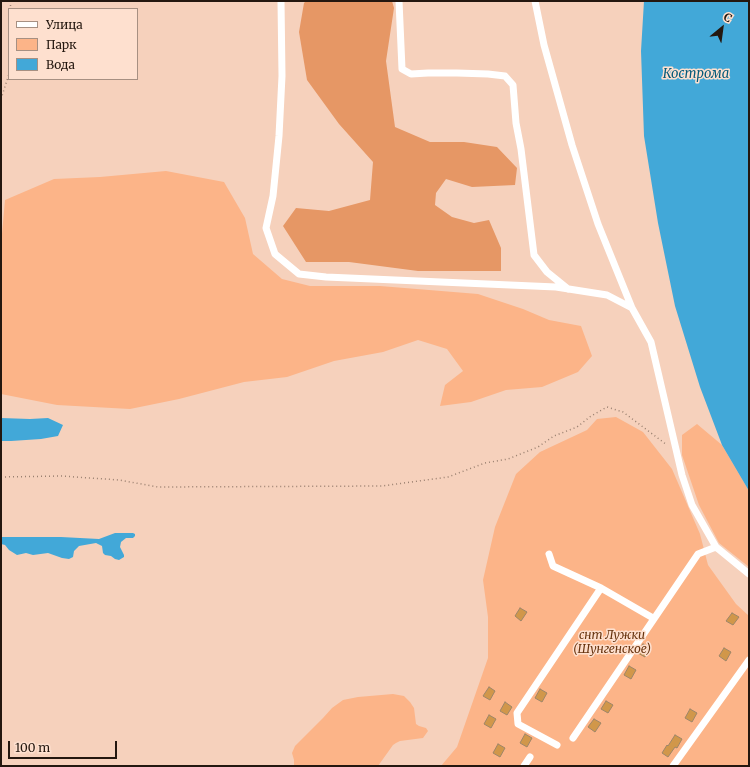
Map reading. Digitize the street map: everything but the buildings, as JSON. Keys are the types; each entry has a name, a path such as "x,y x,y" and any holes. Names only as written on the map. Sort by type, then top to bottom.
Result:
{"street":[{"path":"281,1 282,76 279,136 273,196 266,228 275,254 299,274 326,277 556,287 607,295 632,308"},
{"path":"399,1 402,69 411,74 457,73 505,76 513,85 516,123 521,149 534,255 547,272 568,289"},
{"path":"535,1 544,45 572,145 598,224 632,308 651,342 682,475 692,504 716,547 749,574"},
{"path":"573,738 653,618 698,554 716,547"},
{"path":"549,554 553,566 601,588 653,618"},
{"path":"557,745 518,724 517,713 601,588"},
{"path":"673,766 749,660"},
{"path":"524,766 530,757"}],"path":[{"path":"1,99 8,77"},
{"path":"1,477 61,476 119,480 158,487 382,486 448,477 484,463 508,459 538,447 554,436 577,427 591,416 607,407 623,412 677,452"}],"green space":[{"path":"166,171 224,182 245,218 253,254 282,279 310,286 380,286 478,294 523,309 549,320 581,326 592,356 578,372 542,387 506,390 471,402 440,406 445,385 463,371 447,349 418,340 383,352 334,361 287,377 244,382 179,399 130,409 57,405 1,394 1,245 5,200 54,179 100,177"},
{"name":"снт Лужки (Шунгенское)","path":"616,417 643,432 672,469 700,534 708,565 736,604 749,616 749,766 441,766 457,747 488,658 488,617 483,580 495,527 516,474 540,452 587,430 597,419"},
{"path":"697,424 722,445 749,491 749,567 719,543 699,505 682,455 682,435"},
{"path":"393,694 404,696 410,702 414,708 416,724 426,728 428,731 423,738 400,741 396,743 378,766 294,766 292,753 295,746 332,708 343,700"}],"shaded area":[{"path":"306,1 392,1 394,8 386,61 395,127 430,142 464,142 497,147 517,168 515,185 472,187 446,179 436,193 435,205 452,217 474,223 489,220 501,248 501,271 418,271 349,262 306,262 283,226 296,208 329,211 370,200 373,162 339,124 307,80 299,32 304,3"}],"water":[{"name":"Кострома","path":"644,1 749,1 749,491 722,445 700,387 675,306 658,223 644,136 641,51"},
{"path":"1,418 48,418 63,425 58,436 41,439 1,441"},
{"path":"115,533 135,534 133,538 126,538 121,542 120,547 124,557 119,560 105,555 103,553 102,546 96,543 79,546 74,551 73,557 69,559 48,553 33,555 26,553 17,555 9,550 5,545 1,544 1,537 61,537 99,539"}]}
